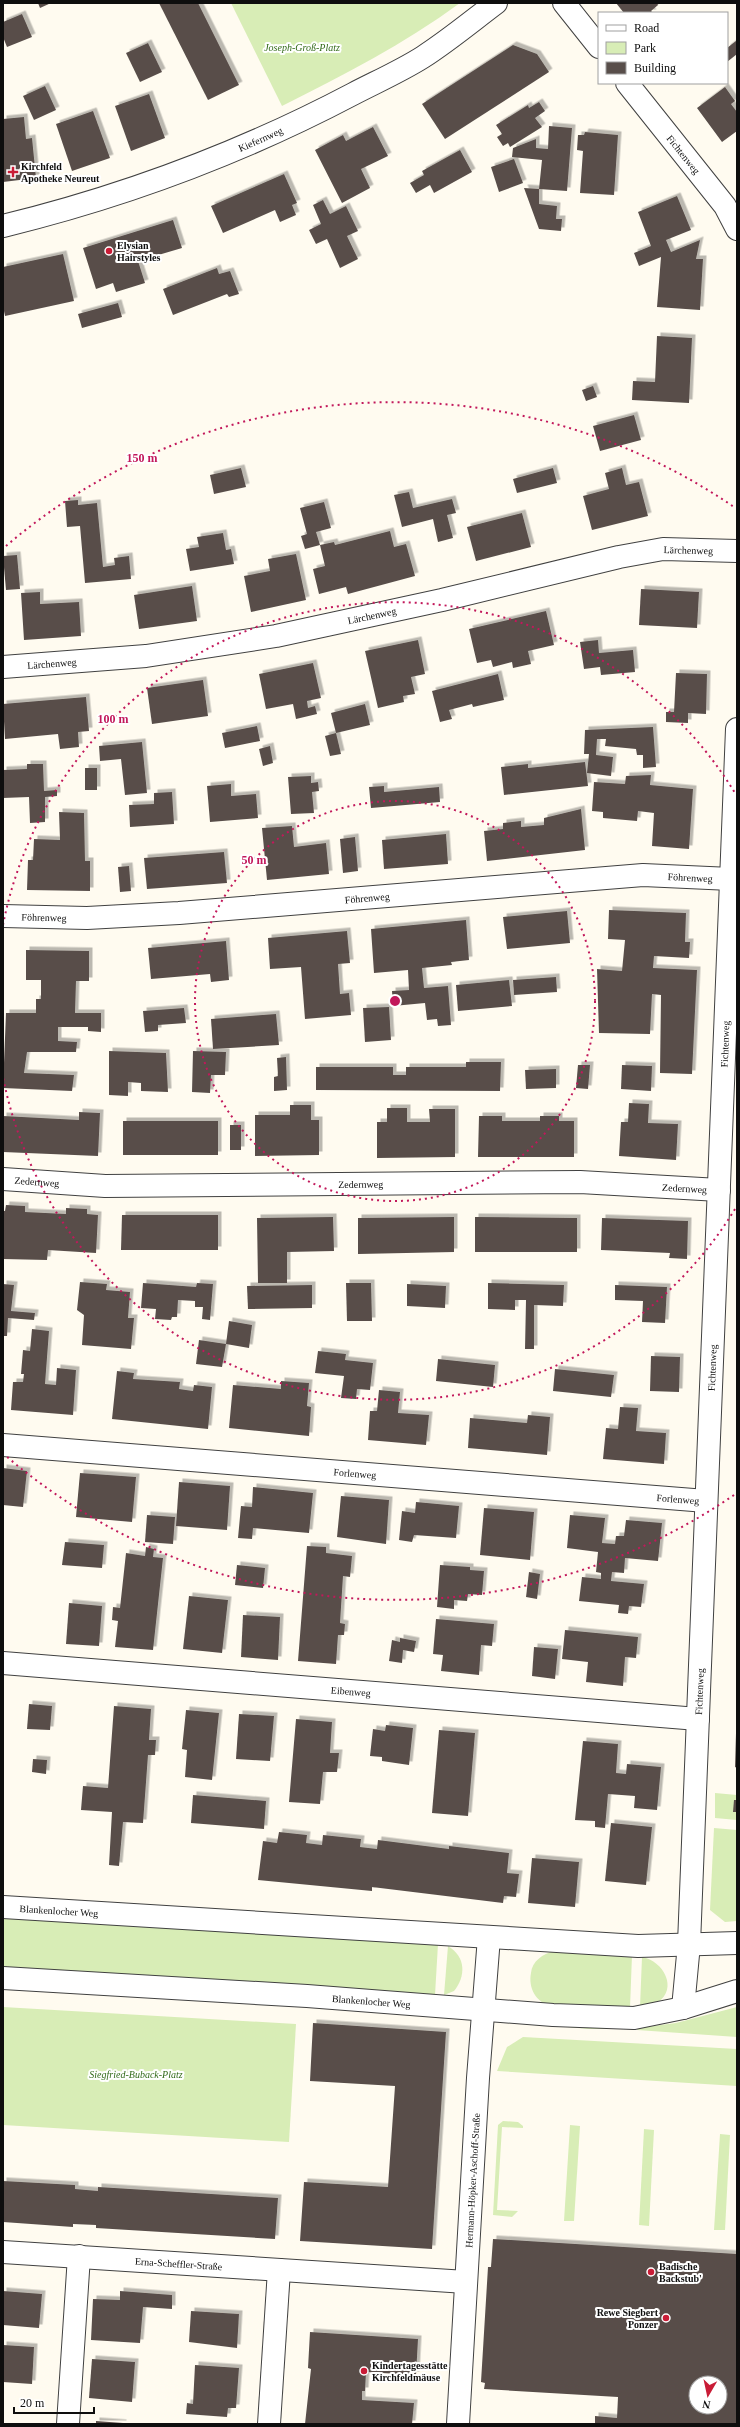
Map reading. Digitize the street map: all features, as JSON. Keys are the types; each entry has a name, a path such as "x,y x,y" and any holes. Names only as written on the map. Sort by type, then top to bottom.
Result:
{"street":[{"name":"Kiefernweg","path":"3,226 48,215 206,164 292,127 423,57 496,3"},
{"path":"564,3 598,46"},
{"name":"Fichtenweg","path":"628,84 725,206 737,228"},
{"name":"Lärchenweg","path":"3,667 146,656 276,636 442,600 619,557 663,549 737,551"},
{"name":"Fichtenweg","path":"683,2008 689,1944 737,729"},
{"name":"Föhrenweg","path":"3,916 87,918 179,913 643,875 731,879"},
{"name":"Zedernweg","path":"3,1179 105,1186 580,1182 719,1190"},
{"name":"Forlenweg","path":"3,1445 706,1501"},
{"name":"Eibenweg","path":"3,1663 698,1719"},
{"name":"Blankenlocher Weg","path":"3,1907 638,1946 737,1943"},
{"name":"Hermann-Höpker-Aschoff-Straße","path":"458,2424 478,2078 489,1937"},
{"name":"Blankenlocher Weg","path":"3,1978 306,1996 484,2011 634,2018 683,2008 737,1991"},
{"name":"Erna-Scheffler-Straße","path":"3,2252 466,2282"},
{"path":"68,2424 79,2256"},
{"path":"269,2424 279,2270"}],"green space":[{"name":"Joseph-Groß-Platz","path":"231,3 460,3 417,32 351,71 282,106"},
{"path":"715,1793 737,1795 737,1820 715,1818"},
{"path":"714,1828 737,1830 737,1921 725,1922 710,1910"},
{"path":"3,1917 438,1944 435,1995 3,1968"},
{"path":"448,1946 454,1950 461,1961 462,1973 461,1979 454,1991 444,1995"},
{"path":"554,1951 632,1955 630,2008 560,2007 542,2002 534,1994 532,1989 530,1979 532,1969 533,1965 539,1959"},
{"path":"642,1957 657,1964 666,1976 668,1983 664,1996 658,2002 640,2007"},
{"name":"Siegfried-Buback-Platz","path":"3,2007 296,2024 289,2142 3,2125"},
{"path":"737,2007 737,2037 637,2030 638,2028 676,2023"},
{"path":"536,2024 629,2028 629,2029 588,2029"},
{"path":"523,2037 737,2049 737,2086 497,2071 507,2047"},
{"path":"503,2121 518,2122 523,2126 523,2128 502,2127 497,2210 518,2211 512,2217 493,2215 498,2125"},
{"path":"570,2125 580,2126 574,2221 564,2221"},
{"path":"644,2129 654,2130 649,2226 639,2225"},
{"path":"720,2134 730,2135 725,2230 714,2230"}],"building":[{"path":"38,3 51,3 40,8"},
{"path":"159,3 198,3 239,85 208,100"},
{"path":"616,3 657,3 658,5 651,11 652,12 623,12"},
{"path":"22,14 32,37 7,47 3,37 3,22"},
{"path":"736,41 737,54 728,61 728,47"},
{"path":"148,43 162,72 140,82 126,53"},
{"path":"513,45 537,54 549,72 445,139 422,104"},
{"path":"45,86 56,110 34,120 23,96"},
{"path":"725,87 735,101 731,104 737,112 737,131 722,142 697,108"},
{"path":"149,94 165,138 131,151 115,106"},
{"path":"539,102 545,111 535,118 542,127 510,147 508,143 503,146 497,137 502,134 496,125 528,105 529,108"},
{"path":"93,111 110,158 72,171 56,124"},
{"path":"24,117 26,139 32,138 36,178 3,182 3,119"},
{"path":"549,126 572,128 567,191 539,189 542,160 512,157 513,148 536,139 536,148 548,149"},
{"path":"373,127 388,156 361,169 370,188 342,203 315,150 343,135 346,141"},
{"path":"585,132 618,135 614,195 580,193 583,151 577,150 578,135 584,135"},
{"path":"460,150 472,172 434,193 430,185 416,193 410,183 424,175 422,171"},
{"path":"514,159 523,183 499,192 491,167"},
{"path":"284,174 297,203 292,205 296,215 280,222 275,210 223,233 211,206"},
{"path":"524,188 539,189 539,204 557,206 556,219 562,219 561,231 539,229"},
{"path":"677,196 691,230 666,240 671,252 700,240 696,259 703,259 700,310 657,307 661,257 639,266 634,253 651,246 638,212"},
{"path":"323,200 330,214 346,206 358,231 347,236 358,259 340,268 327,239 316,244 309,230 321,224 313,205"},
{"path":"173,220 182,248 138,261 145,283 116,292 113,283 96,289 83,248"},
{"path":"63,254 74,301 5,316 3,306 3,267"},
{"path":"217,268 219,274 230,271 239,294 229,297 227,294 173,315 163,289"},
{"path":"118,303 122,317 82,328 78,314"},
{"path":"657,336 692,338 689,403 632,400 633,381 655,382"},
{"path":"593,386 597,397 586,401 582,390"},
{"path":"634,415 641,440 600,451 593,426"},
{"path":"241,468 246,487 214,494 210,475"},
{"path":"553,468 557,483 517,493 513,479"},
{"path":"622,468 626,485 639,482 648,516 592,530 583,496 609,489 605,473"},
{"path":"409,492 413,508 452,499 456,513 447,515 453,538 438,542 433,519 402,527 394,495"},
{"path":"78,500 78,505 97,503 103,567 115,565 114,558 129,556 131,579 85,583 80,526 67,527 65,501"},
{"path":"324,502 331,528 316,532 320,545 305,549 301,536 307,534 300,508"},
{"path":"522,513 531,547 476,561 467,527"},
{"path":"390,531 394,547 406,544 415,576 348,594 346,587 319,594 313,569 325,566 320,545 334,542 335,545"},
{"path":"223,533 226,550 231,549 234,564 190,571 186,549 199,547 197,537"},
{"path":"296,554 306,600 251,612 244,576 270,571 268,559"},
{"path":"17,555 20,589 6,590 3,556"},
{"path":"192,586 197,621 139,629 134,595"},
{"path":"641,589 699,592 697,628 639,625"},
{"path":"40,592 40,604 79,602 81,636 24,640 21,593"},
{"path":"546,611 554,645 528,651 531,664 513,668 512,662 493,667 491,660 477,663 469,629"},
{"path":"418,640 425,674 411,677 415,694 403,696 404,702 378,708 365,651"},
{"path":"598,640 599,653 633,650 635,672 601,675 600,667 584,669 580,642"},
{"path":"313,663 321,698 307,701 308,708 315,706 317,714 296,719 293,704 266,709 259,674"},
{"path":"676,673 707,674 706,714 688,713 688,723 666,722 666,712 674,712"},
{"path":"498,674 504,700 473,707 472,704 449,710 452,719 440,722 432,691"},
{"path":"203,680 208,716 152,724 147,688"},
{"path":"86,697 89,731 78,732 79,747 60,749 58,734 5,739 3,704"},
{"path":"365,704 370,725 336,733 331,713"},
{"path":"257,726 260,741 225,748 222,733"},
{"path":"653,727 656,767 643,768 643,755 637,755 636,749 605,746 606,739 597,739 596,755 613,757 611,776 587,773 589,754 584,754 585,730"},
{"path":"336,733 341,754 330,756 325,736"},
{"path":"142,742 147,793 125,795 121,759 100,761 99,746"},
{"path":"270,746 273,763 263,766 259,749"},
{"path":"585,762 588,786 504,795 501,767 528,764 528,768"},
{"path":"27,764 43,764 44,791 57,790 57,796 45,797 45,822 30,823 29,797 3,798 3,770 27,769"},
{"path":"85,768 97,768 97,790 85,790"},
{"path":"651,775 650,785 693,789 689,849 652,846 654,813 638,811 637,821 603,818 603,812 592,811 594,782 625,784 626,776"},
{"path":"311,776 311,783 318,782 319,791 312,792 314,813 291,814 288,777"},
{"path":"231,784 231,796 256,794 258,818 210,822 207,786"},
{"path":"384,786 384,792 439,787 440,802 371,808 369,787"},
{"path":"172,792 174,824 130,827 129,805 154,804 154,793"},
{"path":"581,809 585,850 487,861 484,831 503,829 503,823 521,821 521,827 544,825 544,818"},
{"path":"59,812 84,813 85,861 90,861 90,891 27,890 28,860 33,860 34,839 60,840"},
{"path":"292,826 294,847 326,843 329,874 267,880 262,828"},
{"path":"446,834 448,864 384,869 382,840"},
{"path":"355,837 358,871 343,873 340,839"},
{"path":"224,852 227,883 147,889 144,858"},
{"path":"129,866 131,891 120,892 118,867"},
{"path":"609,910 686,913 685,942 690,942 689,958 654,956 653,968 697,970 692,1074 660,1073 661,995 652,994 650,1034 599,1033 597,969 622,971 625,940 608,939"},
{"path":"567,911 570,943 507,949 503,917"},
{"path":"466,920 469,960 451,962 452,965 422,968 424,988 448,986 451,1025 438,1026 437,1019 427,1020 425,1003 393,1006 392,991 409,990 408,970 374,973 371,929"},
{"path":"347,931 350,963 338,964 340,994 349,993 351,1015 305,1019 301,967 270,969 268,938"},
{"path":"226,941 229,980 211,982 210,974 151,979 148,948"},
{"path":"26,950 89,951 89,981 76,981 75,1013 101,1013 101,1032 88,1031 88,1027 58,1027 58,1041 77,1042 76,1052 27,1052 24,1073 74,1075 72,1091 3,1088 6,1013 36,1013 36,999 41,999 41,980 26,980"},
{"path":"556,977 557,992 514,995 513,980"},
{"path":"509,980 512,1006 458,1011 456,985"},
{"path":"389,1007 391,1040 365,1042 363,1008"},
{"path":"184,1008 186,1023 158,1025 158,1031 145,1032 143,1011"},
{"path":"276,1014 279,1045 213,1049 211,1019"},
{"path":"109,1051 166,1053 168,1092 141,1091 141,1083 128,1082 128,1096 109,1095"},
{"path":"193,1051 226,1052 225,1075 211,1075 210,1093 192,1092"},
{"path":"286,1057 287,1090 274,1091 274,1077 278,1076 277,1058"},
{"path":"466,1062 501,1062 500,1091 316,1090 316,1067 393,1067 393,1075 406,1075 406,1067 466,1067"},
{"path":"578,1065 590,1065 588,1089 576,1088"},
{"path":"622,1065 652,1066 651,1091 621,1089"},
{"path":"556,1069 556,1088 526,1089 525,1070"},
{"path":"629,1103 649,1104 648,1123 678,1124 676,1160 619,1156 621,1122 628,1122"},
{"path":"290,1105 311,1105 311,1120 319,1120 319,1155 255,1156 255,1115 290,1115"},
{"path":"387,1108 407,1108 407,1122 430,1122 429,1109 455,1109 455,1157 377,1158 377,1122 387,1122"},
{"path":"79,1112 100,1113 98,1156 3,1152 3,1116 79,1120"},
{"path":"479,1116 502,1116 502,1121 540,1121 540,1116 559,1116 559,1121 574,1121 574,1157 478,1157"},
{"path":"123,1121 218,1121 218,1155 123,1155"},
{"path":"230,1125 241,1125 241,1150 230,1150"},
{"path":"6,1205 25,1206 25,1212 66,1214 66,1208 87,1209 87,1214 98,1215 96,1253 48,1250 47,1260 3,1259 3,1211 5,1211"},
{"path":"122,1215 218,1215 218,1250 121,1250"},
{"path":"333,1217 334,1251 287,1252 287,1283 258,1283 257,1218"},
{"path":"454,1217 454,1252 358,1254 358,1218"},
{"path":"475,1217 577,1218 577,1252 475,1252"},
{"path":"602,1218 688,1221 687,1259 669,1258 670,1253 601,1250"},
{"path":"80,1282 107,1284 106,1290 130,1292 128,1318 134,1318 131,1349 82,1345 84,1315 77,1310"},
{"path":"143,1283 196,1287 197,1283 213,1284 210,1320 202,1319 203,1307 195,1307 195,1301 178,1300 177,1317 172,1317 171,1320 155,1319 156,1309 141,1308"},
{"path":"346,1283 371,1283 372,1321 347,1321"},
{"path":"488,1283 564,1285 563,1306 534,1305 534,1349 525,1349 526,1300 515,1300 515,1310 488,1309"},
{"path":"3,1284 14,1285 11,1311 35,1313 34,1320 8,1318 7,1336 3,1336"},
{"path":"407,1284 446,1286 445,1308 407,1306"},
{"path":"312,1285 312,1308 248,1309 247,1286"},
{"path":"615,1285 667,1287 665,1323 642,1322 643,1301 615,1300"},
{"path":"229,1321 252,1325 249,1348 226,1344"},
{"path":"32,1329 49,1331 45,1384 56,1385 57,1368 76,1370 73,1415 11,1410 13,1382 23,1382 24,1374 21,1374 23,1350 30,1351"},
{"path":"199,1340 226,1344 222,1367 196,1364"},
{"path":"318,1351 346,1354 345,1360 373,1363 370,1390 357,1389 356,1399 341,1398 344,1376 315,1373"},
{"path":"651,1356 680,1357 679,1392 650,1391"},
{"path":"438,1359 495,1365 493,1387 436,1381"},
{"path":"555,1369 614,1375 611,1397 553,1391"},
{"path":"117,1371 134,1373 133,1379 180,1382 179,1389 193,1391 194,1385 212,1387 208,1429 112,1419"},
{"path":"281,1381 309,1383 307,1406 311,1407 309,1436 229,1428 233,1385 281,1389"},
{"path":"379,1390 400,1392 398,1413 429,1415 426,1445 368,1440 370,1411 377,1411"},
{"path":"620,1407 638,1408 636,1431 666,1433 664,1464 603,1459 606,1428 618,1429"},
{"path":"528,1415 550,1417 547,1455 468,1448 470,1418 527,1423"},
{"path":"3,1468 27,1471 23,1507 3,1505"},
{"path":"80,1473 136,1477 132,1522 76,1517"},
{"path":"179,1482 230,1486 227,1530 176,1526"},
{"path":"253,1487 313,1493 309,1533 253,1528 252,1539 238,1538 241,1506 252,1507"},
{"path":"341,1496 389,1500 386,1544 337,1537"},
{"path":"416,1502 459,1506 456,1538 414,1535 412,1542 399,1540 402,1511 415,1513"},
{"path":"484,1508 534,1512 530,1560 480,1555"},
{"path":"147,1515 175,1517 173,1544 145,1542"},
{"path":"570,1515 605,1518 602,1543 615,1544 616,1536 624,1536 626,1520 662,1523 658,1561 625,1558 624,1573 612,1572 611,1581 644,1584 641,1607 629,1606 628,1614 618,1613 619,1605 579,1601 582,1577 601,1579 601,1573 596,1572 598,1552 567,1548"},
{"path":"65,1542 104,1545 102,1568 62,1565"},
{"path":"307,1546 326,1547 326,1553 352,1556 350,1577 343,1576 340,1623 345,1624 344,1635 338,1635 336,1664 298,1661"},
{"path":"146,1547 154,1549 153,1557 163,1558 153,1650 115,1647 118,1621 112,1620 113,1607 120,1608 126,1553 145,1556"},
{"path":"237,1565 265,1568 263,1588 235,1585"},
{"path":"440,1565 470,1567 470,1570 484,1571 482,1595 468,1594 467,1601 454,1600 454,1609 437,1607"},
{"path":"529,1572 540,1574 537,1599 526,1597"},
{"path":"189,1596 228,1600 222,1653 183,1649"},
{"path":"69,1603 102,1606 99,1646 66,1644"},
{"path":"243,1615 280,1617 278,1660 241,1657"},
{"path":"436,1619 494,1624 492,1646 481,1645 479,1675 441,1671 443,1655 433,1654"},
{"path":"565,1630 638,1637 636,1658 625,1657 623,1686 586,1682 588,1662 562,1659"},
{"path":"400,1638 416,1641 414,1652 403,1650 402,1663 389,1661 392,1640 400,1642"},
{"path":"534,1647 558,1649 555,1679 532,1676"},
{"path":"29,1704 52,1706 50,1730 27,1729"},
{"path":"114,1706 151,1709 149,1740 156,1740 155,1755 148,1755 143,1823 123,1822 119,1866 109,1865 112,1812 81,1810 83,1786 108,1788"},
{"path":"186,1710 219,1713 212,1780 185,1777 187,1750 182,1749"},
{"path":"239,1714 274,1716 270,1761 236,1759"},
{"path":"296,1719 332,1722 330,1753 339,1753 337,1772 323,1772 320,1804 289,1802"},
{"path":"386,1725 413,1728 409,1765 382,1761 382,1757 370,1756 373,1729 385,1731"},
{"path":"439,1730 475,1733 468,1816 432,1813"},
{"path":"737,1733 737,1768 735,1767"},
{"path":"583,1741 618,1744 616,1773 626,1774 627,1764 661,1767 657,1810 634,1808 635,1796 608,1794 605,1828 595,1827 595,1821 575,1820"},
{"path":"33,1759 47,1760 46,1774 32,1772"},
{"path":"193,1795 266,1801 264,1829 191,1823"},
{"path":"734,1800 737,1800 737,1812 733,1812"},
{"path":"611,1823 652,1827 646,1885 605,1881"},
{"path":"279,1832 307,1835 306,1843 322,1845 323,1835 361,1839 360,1847 377,1849 378,1840 449,1849 449,1846 509,1853 507,1873 519,1874 516,1897 504,1896 503,1903 372,1887 372,1891 258,1880 263,1841 277,1843"},
{"path":"532,1858 579,1862 575,1907 528,1903"},
{"path":"313,2023 446,2032 432,2249 300,2241 304,2182 388,2187 395,2086 310,2081"},
{"path":"3,2181 75,2185 75,2189 98,2191 98,2187 278,2198 275,2239 96,2228 96,2225 73,2224 73,2227 3,2222"},
{"path":"493,2239 737,2254 737,2424 595,2424 595,2416 617,2418 618,2397 484,2389 485,2383 481,2382 488,2267 491,2267"},
{"path":"3,2291 42,2294 39,2328 3,2325"},
{"path":"120,2291 172,2295 172,2309 143,2307 140,2343 91,2340 93,2299 120,2300"},
{"path":"191,2311 239,2314 237,2348 189,2342"},
{"path":"310,2332 418,2339 416,2375 366,2372 365,2391 362,2391 362,2400 414,2403 412,2424 305,2424 311,2369 308,2368"},
{"path":"3,2345 34,2347 32,2384 3,2382"},
{"path":"92,2359 135,2362 132,2402 89,2398"},
{"path":"195,2365 239,2368 236,2408 228,2408 227,2417 186,2414 187,2403 193,2404"},
{"path":"96,2421 123,2423 123,2424 96,2424"}],"place":[{"name":"Kirchfeld Apotheke Neureut","path":"13,172"},
{"name":"Elysian Hairstyles","path":"109,251"},
{"name":"Badische Backstub'","path":"651,2272"},
{"name":"Rewe Siegbert Ponzer","path":"666,2318"},
{"name":"Kindertagesstätte Kirchfeldmäuse","path":"364,2371"}]}
